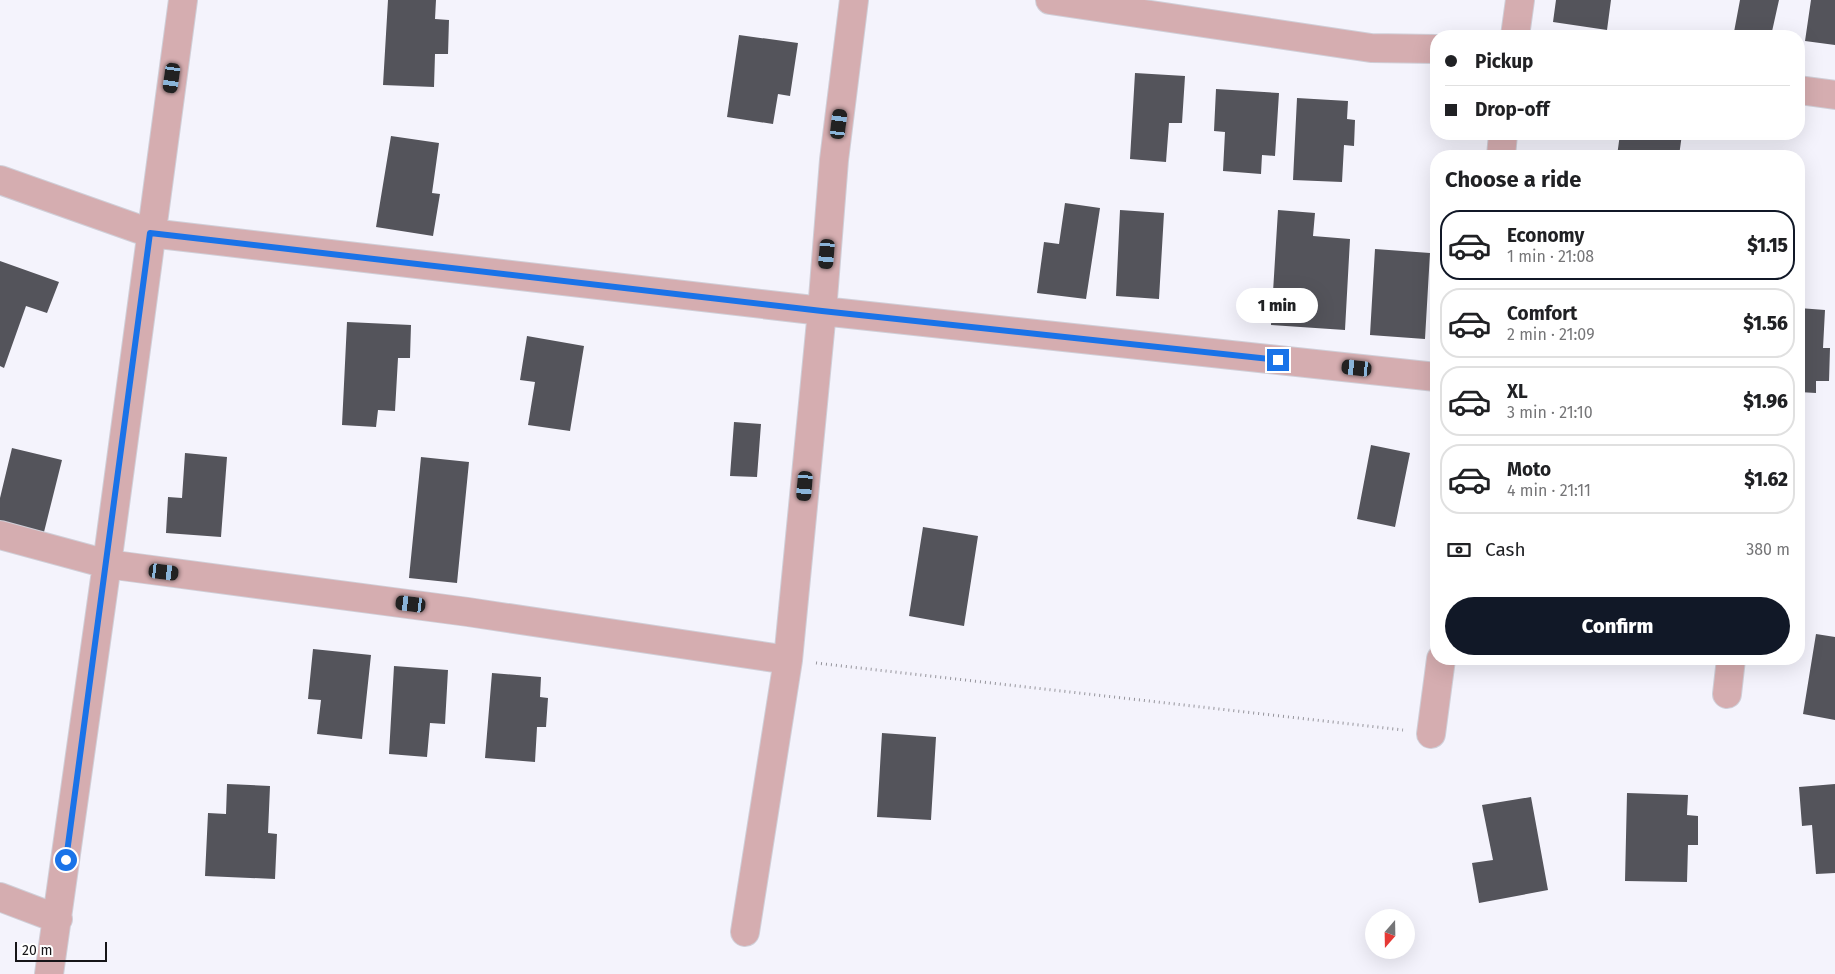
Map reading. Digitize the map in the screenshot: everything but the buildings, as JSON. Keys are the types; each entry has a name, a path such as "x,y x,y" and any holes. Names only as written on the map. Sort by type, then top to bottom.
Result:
{"street":[{"path":"49,974 107,564 182,0"},
{"path":"745,932 788,660 822,311 834,160 854,0"},
{"path":"1050,0 1370,48 1430,49"},
{"path":"1515,30 1520,0"},
{"path":"1805,91 1835,95"},
{"path":"0,180 150,233 822,311 1430,376"},
{"path":"0,535 107,564 468,612 788,660"},
{"path":"1431,734 1440,665"},
{"path":"1727,694 1730,665"},
{"path":"0,897 58,919"}],"path":[{"path":"788,660 1431,734"}],"route":[{"path":"66,860 150,233 822,311 1278,360"}]}
